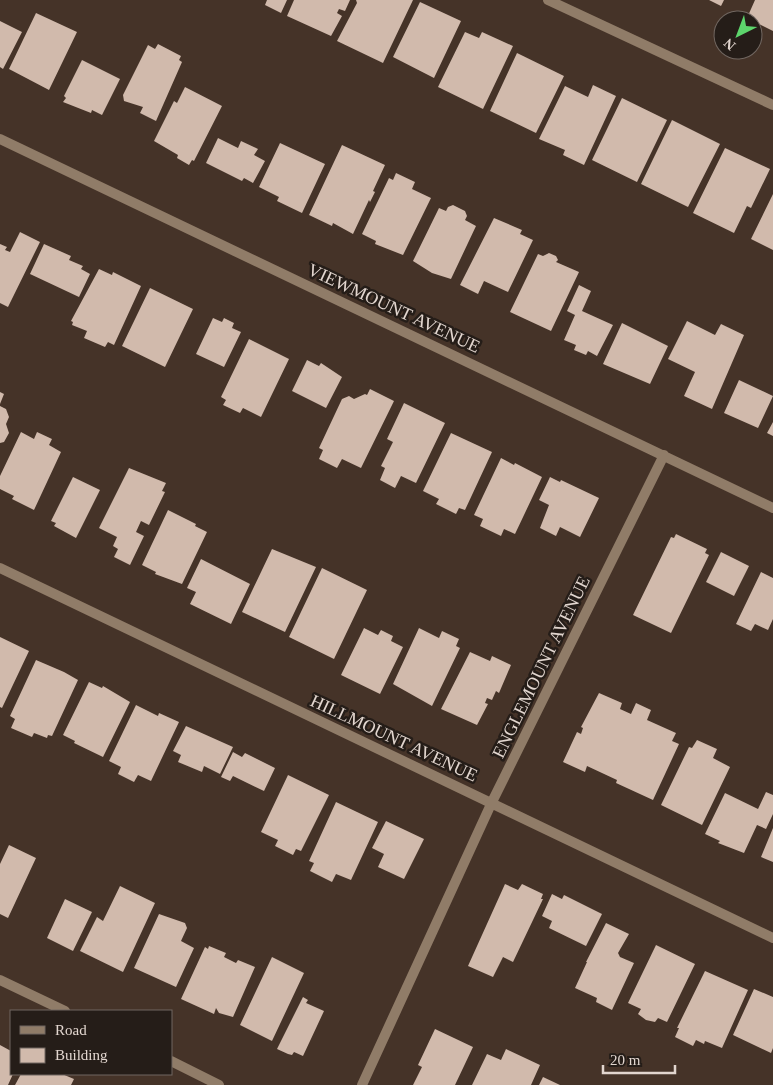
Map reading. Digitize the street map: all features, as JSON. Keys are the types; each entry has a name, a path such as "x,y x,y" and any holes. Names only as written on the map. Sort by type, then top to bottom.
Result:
{"street":[{"path":"548,0 773,105"},
{"name":"VIEWMOUNT AVENUE","path":"0,139 773,508"},
{"name":"ENGLEMOUNT AVENUE","path":"362,1085 492,802 664,455"},
{"name":"HILLMOUNT AVENUE","path":"0,568 773,938"},
{"path":"0,980 63,1010"},
{"path":"172,1062 219,1085"}],"building":[{"path":"267,0 287,0 281,13 265,5"},
{"path":"294,0 350,0 345,11 339,9 337,13 342,16 331,36 287,16"},
{"path":"356,0 413,0 383,63 337,41 357,3"},
{"path":"709,0 724,0 721,6"},
{"path":"755,0 773,0 773,31 763,26 763,10 751,10"},
{"path":"420,2 461,21 434,78 393,57"},
{"path":"36,13 77,32 49,90 9,69"},
{"path":"0,21 22,32 3,69 0,67"},
{"path":"465,32 479,38 482,32 513,46 483,109 438,87"},
{"path":"158,44 181,56 179,60 182,62 156,121 140,113 143,107 124,101 123,95 148,45 155,49"},
{"path":"517,53 564,76 536,133 490,111"},
{"path":"82,60 120,79 102,115 92,110 91,113 63,102 66,98 64,96"},
{"path":"593,85 616,96 584,165 563,155 565,150 539,139 565,86 588,97"},
{"path":"185,87 222,106 194,161 192,160 189,165 177,158 178,155 154,141 174,101 177,103"},
{"path":"622,98 667,120 637,182 592,160"},
{"path":"672,120 720,144 688,207 641,184"},
{"path":"218,138 238,148 241,141 258,149 254,155 265,161 253,183 244,178 242,181 206,163"},
{"path":"280,143 325,164 302,213 277,201 279,197 259,187"},
{"path":"342,145 385,165 373,191 375,192 370,202 369,200 353,234 333,223 332,226 309,215"},
{"path":"725,148 770,169 751,208 747,206 734,233 693,213"},
{"path":"396,173 415,182 412,189 431,198 403,255 375,244 376,241 362,234 389,178 393,180"},
{"path":"773,194 773,250 751,239"},
{"path":"453,205 465,211 467,216 465,220 476,226 451,279 432,273 413,261 439,208 446,211 448,207"},
{"path":"494,218 522,230 520,234 533,240 508,292 484,281 478,294 460,285"},
{"path":"20,232 40,242 8,307 0,303 0,244 7,247 5,250 10,252"},
{"path":"44,244 71,256 69,260 83,266 81,269 90,274 79,297 30,274"},
{"path":"549,253 556,256 558,260 556,262 579,272 551,331 510,312 538,254 543,256"},
{"path":"99,269 112,275 113,272 141,286 114,345 108,342 105,347 84,338 87,331 72,325 73,322 71,321"},
{"path":"579,285 591,291 582,311 613,325 597,356 588,351 586,355 574,350 576,345 564,340 575,315 567,311"},
{"path":"150,288 193,309 165,367 122,346"},
{"path":"213,318 222,322 224,318 234,323 232,328 241,332 224,367 196,354"},
{"path":"687,321 715,335 721,324 744,335 712,409 684,396 695,372 668,359"},
{"path":"622,323 668,346 650,384 603,364"},
{"path":"249,339 289,359 261,417 243,408 240,413 223,405 226,400 221,397"},
{"path":"307,360 319,366 321,363 342,377 326,408 292,391"},
{"path":"739,380 773,396 758,428 724,413"},
{"path":"370,389 394,401 361,468 342,459 337,468 319,459 323,450 319,448 342,399 349,396 354,399 365,394 367,395"},
{"path":"0,392 4,394 0,404"},
{"path":"404,403 445,423 416,483 401,476 395,488 380,480 385,468 381,466 393,442 387,439"},
{"path":"0,406 6,409 9,417 6,424 9,433 4,442 0,443"},
{"path":"773,422 773,436 767,433"},
{"path":"21,432 34,439 37,432 52,439 49,445 61,452 34,510 12,499 14,496 0,489 0,476"},
{"path":"451,433 492,452 465,510 459,508 456,514 436,504 439,499 423,491"},
{"path":"501,458 542,477 515,534 504,529 501,536 480,526 483,519 474,515"},
{"path":"129,468 166,483 162,491 165,492 149,525 141,521 136,532 144,536 130,565 114,557 118,549 113,546 117,537 99,528"},
{"path":"73,477 100,490 76,538 54,526 56,523 51,521"},
{"path":"550,477 560,482 561,480 599,498 580,537 560,527 556,536 540,528 549,505 539,500"},
{"path":"168,510 196,524 195,526 207,532 182,584 155,574 156,572 142,565"},
{"path":"676,534 707,549 705,553 709,555 671,633 633,615 671,537 674,538"},
{"path":"272,549 316,567 285,632 242,612"},
{"path":"721,552 749,566 734,596 706,582"},
{"path":"201,559 250,584 231,624 190,604 196,592 187,588"},
{"path":"322,568 367,590 334,659 289,637"},
{"path":"761,572 773,578 773,619 768,630 755,624 751,631 736,624"},
{"path":"364,628 378,635 381,630 393,636 391,641 403,647 380,694 341,675"},
{"path":"419,628 439,638 442,631 459,639 456,646 460,648 432,706 393,684"},
{"path":"0,637 29,651 2,708 0,707"},
{"path":"470,652 490,661 492,656 511,665 499,693 496,691 492,700 487,698 485,703 488,704 477,725 441,709"},
{"path":"36,660 78,680 52,736 48,735 47,738 34,733 32,737 11,728 15,719 10,716"},
{"path":"89,682 102,688 103,686 130,702 103,757 74,743 75,741 63,735"},
{"path":"599,693 622,703 620,709 631,714 636,703 651,710 647,720 676,733 672,741 679,744 653,800 616,783 617,780 587,766 585,772 563,762 577,732 581,734 583,728 581,727"},
{"path":"136,705 158,716 159,713 179,722 151,781 138,775 134,782 118,774 121,767 109,761"},
{"path":"186,726 233,747 220,774 204,766 202,772 178,762 181,755 173,751"},
{"path":"697,740 717,749 713,758 730,767 702,825 661,805 689,747 692,748"},
{"path":"233,752 242,757 245,753 275,768 264,791 233,776 230,781 221,777"},
{"path":"288,775 329,795 301,851 296,849 293,855 275,846 278,840 261,832"},
{"path":"766,792 773,795 773,814 766,829 757,825 744,853 718,843 720,841 705,834 725,793 758,809"},
{"path":"336,802 378,822 351,880 336,874 332,882 310,871 314,863 309,861"},
{"path":"386,821 424,839 404,879 378,867 384,854 372,848"},
{"path":"773,828 773,862 761,857"},
{"path":"9,845 36,858 8,918 0,914 0,864"},
{"path":"505,884 518,890 522,884 543,894 541,899 543,899 513,962 503,957 493,977 468,966"},
{"path":"120,886 155,903 123,972 80,951 97,917 103,921"},
{"path":"552,894 562,899 564,895 602,914 586,946 549,928 552,921 542,916"},
{"path":"65,899 92,912 73,951 47,938"},
{"path":"159,914 185,923 187,928 181,941 194,948 176,987 134,968"},
{"path":"606,923 629,934 618,953 620,957 634,963 612,1010 596,1002 597,998 575,988"},
{"path":"656,945 695,964 667,1022 658,1018 655,1022 646,1020 638,1014 641,1009 628,1003"},
{"path":"209,946 226,953 224,957 236,963 238,960 255,967 233,1017 219,1013 216,1008 214,1014 181,999 205,947 208,949"},
{"path":"272,957 304,973 272,1041 240,1025"},
{"path":"705,971 748,990 722,1048 705,1041 704,1044 696,1040 693,1046 675,1037 679,1028 677,1028"},
{"path":"754,989 773,997 773,1048 771,1053 733,1035"},
{"path":"303,997 308,1000 306,1003 324,1011 303,1056 294,1052 292,1055 277,1049"},
{"path":"435,1029 473,1047 455,1085 413,1085 422,1067 418,1065"},
{"path":"0,1045 10,1050 10,1075 13,1075 8,1085 0,1085"},
{"path":"506,1049 540,1065 531,1085 472,1085 487,1054 501,1060"},
{"path":"20,1075 64,1075 74,1079 71,1085 15,1085"},
{"path":"543,1077 560,1085 539,1085"}]}
